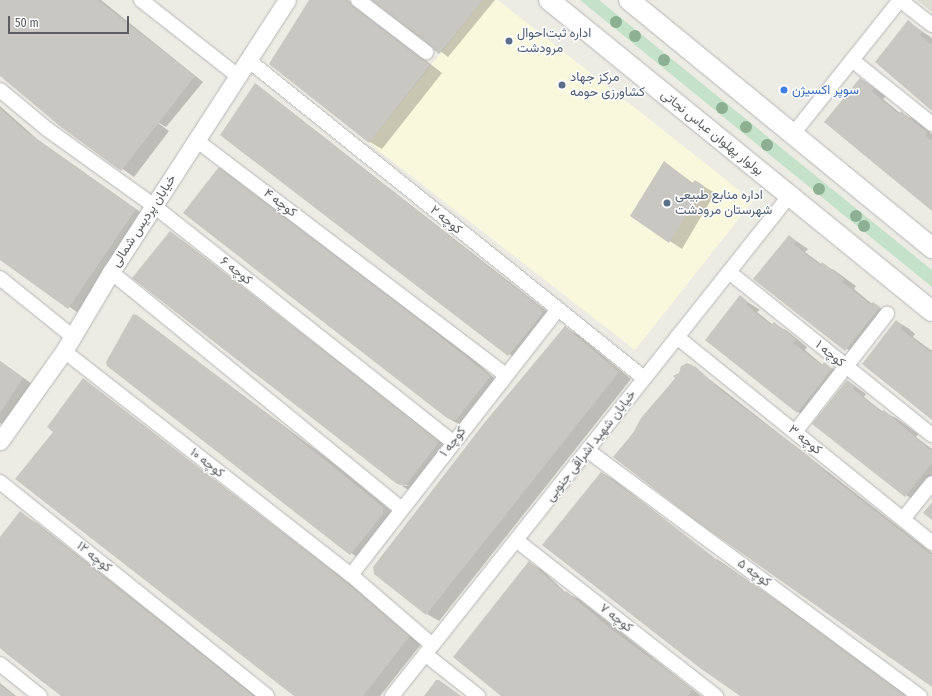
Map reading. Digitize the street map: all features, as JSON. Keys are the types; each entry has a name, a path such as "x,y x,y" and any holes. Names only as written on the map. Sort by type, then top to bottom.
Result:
{"main road":[{"name":"بولوار پهلوان عباس نجاتی","path":"549,0 932,311"},
{"path":"628,0 932,248"}],"street":[{"path":"141,0 238,76"},
{"name":"خیابان پردیس شمالی","path":"0,441 64,351 111,272 287,0"},
{"path":"358,0 426,52"},
{"path":"793,134 900,0 932,25"},
{"name":"کوچه ۲","path":"248,60 557,310 644,378"},
{"path":"852,60 932,124"},
{"name":"کوچه ۶","path":"0,90 47,130 154,206 453,442"},
{"name":"کوچه ۴","path":"196,140 506,375"},
{"name":"خیابان شهید اشراقی جنوبی","path":"392,696 790,195"},
{"path":"111,272 400,508"},
{"name":"کوچه ۱","path":"729,272 932,435"},
{"path":"0,278 73,337"},
{"name":"کوچه ۱","path":"351,575 400,508 557,310"},
{"path":"795,432 886,314"},
{"name":"کوچه ۳","path":"677,337 932,543"},
{"name":"کوچه ۱۰","path":"64,351 351,575"},
{"name":"کوچه ۵","path":"587,450 920,696"},
{"name":"کوچه ۱۲","path":"0,482 267,696"},
{"path":"903,519 932,483"},
{"name":"کوچه ۷","path":"516,540 716,696"},
{"path":"351,575 478,696"},
{"path":"0,664 40,696"}],"shaded area":[{"path":"483,0 498,0 753,201 635,350 369,143"},
{"path":"917,0 932,0 932,12"}],"green space":[{"path":"580,0 599,0 932,270 932,287"}],"building":[{"path":"0,0 98,0 195,76 121,171 61,127 0,76"},
{"path":"309,0 347,0 430,65 369,143 269,64"},
{"path":"371,0 483,0 439,54"},
{"path":"908,20 922,32 920,35 932,45 932,111 875,62"},
{"path":"860,78 874,88 872,92 899,114 901,111 927,132 925,135 932,141 932,211 824,122"},
{"path":"255,83 541,308 542,314 508,356 220,135"},
{"path":"0,108 24,130 136,209 68,309 0,260"},
{"path":"664,161 692,183 695,180 704,186 669,243 630,216"},
{"path":"225,166 489,375 490,377 456,420 447,418 183,213 218,168"},
{"path":"170,231 440,441 405,486 397,484 132,278"},
{"path":"789,235 796,241 794,244 807,255 820,265 822,262 844,279 842,282 870,304 873,302 880,307 845,351 753,279"},
{"path":"740,295 748,302 746,305 771,325 774,322 796,340 793,343 822,365 824,362 832,369 797,413 705,340"},
{"path":"133,314 137,315 274,419 383,507 383,514 350,555 107,366 106,362"},
{"path":"896,320 903,326 901,329 930,352 932,349 932,420 862,364"},
{"path":"565,326 619,372 426,615 374,574 373,567 485,422"},
{"path":"0,361 23,378 0,413"},
{"path":"687,363 696,367 724,393 806,454 829,475 932,555 932,687 696,521 613,457 633,433 641,418 675,378 673,376 679,373 681,366"},
{"path":"83,378 410,632 410,636 363,696 294,696 15,479 53,432 47,427"},
{"path":"847,380 855,386 853,389 881,412 884,410 930,450 932,448 932,463 905,497 812,424"},
{"path":"601,472 716,559 816,627 912,696 740,696 700,668 542,545"},
{"path":"932,502 932,520 923,513"},
{"path":"20,511 254,696 61,696 8,655 0,648 0,537"},
{"path":"529,561 565,593 566,591 612,630 687,685 692,690 688,696 501,696 453,657"},
{"path":"436,680 439,680 461,696 424,696"},
{"path":"0,685 14,696 0,696"}],"place":[{"name":"اداره ثبت‌احوال مرودشت","path":"509,41"},
{"name":"مرکز جهاد کشاورزی حومه","path":"562,85"},
{"name":"سوپر اکسیژن","path":"784,90"},
{"name":"اداره منابع طبیعی شهرستان مرودشت","path":"667,203"}]}
